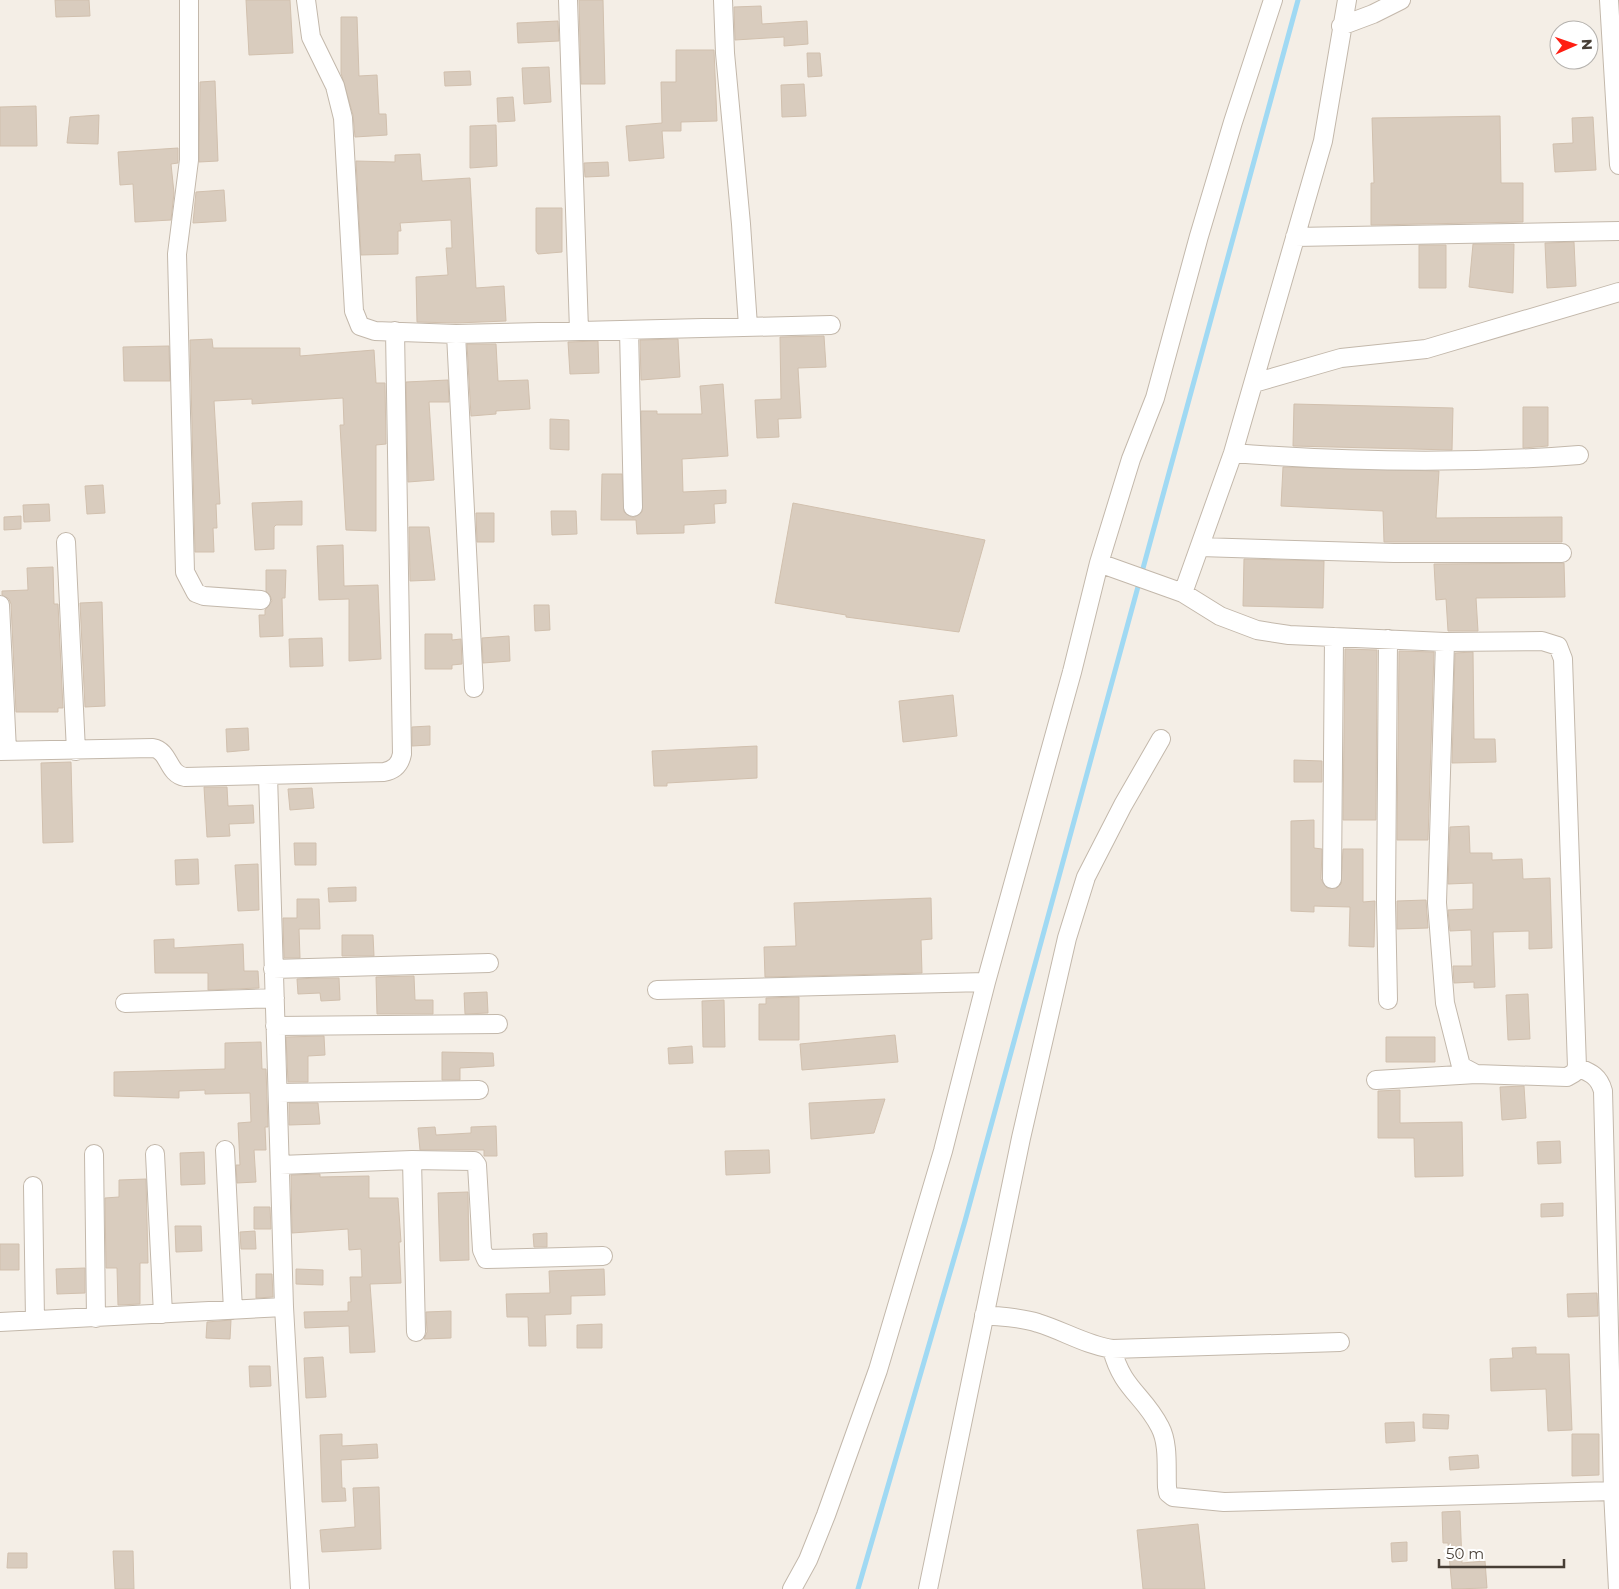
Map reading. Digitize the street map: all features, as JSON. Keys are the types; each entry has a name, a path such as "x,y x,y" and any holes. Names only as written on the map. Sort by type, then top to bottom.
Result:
{"street":[{"path":"189,0 189,160 177,254 185,572 196,592 204,596 261,600"},
{"path":"306,0 311,36 335,86 343,118 354,311 360,326 367,330 456,334 831,325"},
{"path":"568,0 579,330"},
{"path":"723,0 725,53 741,224 748,326"},
{"path":"792,1589 808,1560 826,1515 878,1370 943,1151 986,982 1072,672 1098,563 1131,459 1155,398 1199,236 1233,122 1273,0"},
{"path":"1182,593 1233,453 1323,141 1346,0"},
{"path":"1341,26 1373,14 1401,0"},
{"path":"1609,0 1619,165"},
{"path":"1295,238 1619,231"},
{"path":"1254,383 1341,358 1426,348 1619,292"},
{"path":"629,330 633,507"},
{"path":"0,605 3,751 153,748 163,753 172,769 179,776 384,772 394,768 400,762 402,754 395,331"},
{"path":"456,334 474,688"},
{"path":"1233,453 1348,460 1458,462 1579,455"},
{"path":"66,542 76,751"},
{"path":"1200,547 1394,553 1562,553"},
{"path":"1098,563 1135,574 1182,593 1220,616 1256,630 1388,640 1446,642 1542,641 1552,643 1561,648 1577,1066 1574,1074 1567,1077 1476,1074 1376,1080"},
{"path":"1332,879 1334,637"},
{"path":"1388,640 1386,902 1388,1000"},
{"path":"1446,642 1437,903 1445,1004 1461,1066 1476,1074"},
{"path":"928,1589 1021,1138 1067,938 1086,877 1123,804 1161,739"},
{"path":"268,775 284,1307 300,1589"},
{"path":"273,969 489,963"},
{"path":"657,990 986,982"},
{"path":"124,1003 275,998"},
{"path":"276,1026 498,1024"},
{"path":"1577,1066 1594,1074 1600,1080 1603,1091 1613,1491 1618,1589"},
{"path":"278,1093 479,1090"},
{"path":"225,1150 233,1310"},
{"path":"94,1154 96,1318"},
{"path":"155,1154 163,1314"},
{"path":"280,1165 412,1160 469,1160 476,1162 482,1250 486,1259 603,1256"},
{"path":"412,1160 416,1332"},
{"path":"33,1186 34,1320"},
{"path":"0,1322 284,1307"},
{"path":"984,1315 1015,1318 1038,1323 1096,1346 1112,1349 1340,1342"},
{"path":"1112,1349 1116,1366 1125,1383 1161,1428 1165,1440 1168,1493 1173,1497 1224,1502 1613,1491"}],"building":[{"path":"55,0 89,0 90,16 56,17"},
{"path":"246,0 290,0 293,53 249,55"},
{"path":"579,0 603,0 605,84 581,84"},
{"path":"761,6 762,24 807,21 808,44 784,46 784,37 735,40 734,7"},
{"path":"341,17 357,17 359,76 377,75 379,114 386,114 387,135 355,137 353,115 341,73"},
{"path":"558,21 559,41 518,43 517,23"},
{"path":"676,50 714,50 717,121 681,122 681,131 662,131 664,158 629,161 626,126 662,123 661,82 676,82"},
{"path":"807,53 820,53 822,76 808,77"},
{"path":"549,67 551,102 524,104 522,68"},
{"path":"470,71 471,85 445,86 444,72"},
{"path":"215,81 218,161 199,162 200,82"},
{"path":"804,84 806,116 782,117 781,85"},
{"path":"513,97 515,121 498,122 497,98"},
{"path":"36,106 37,146 0,146 0,107"},
{"path":"99,115 98,144 67,143 70,117"},
{"path":"1500,116 1501,183 1523,183 1523,222 1371,225 1371,183 1374,183 1372,118"},
{"path":"1593,117 1596,170 1555,172 1553,144 1573,143 1572,118"},
{"path":"496,125 497,166 470,168 470,126"},
{"path":"178,148 178,163 171,164 174,193 171,220 135,222 133,184 120,185 118,152"},
{"path":"420,154 422,181 470,178 476,288 504,286 506,321 417,322 416,277 448,275 446,248 452,248 451,220 400,223 401,231 398,231 398,254 361,255 356,161 395,162 395,155"},
{"path":"608,162 609,176 585,177 584,163"},
{"path":"224,190 226,221 193,223 196,192"},
{"path":"536,208 562,208 562,252 538,254 536,251"},
{"path":"1574,242 1576,286 1547,288 1545,243"},
{"path":"1473,244 1514,244 1513,293 1469,287"},
{"path":"1419,245 1446,245 1446,288 1419,288"},
{"path":"824,336 826,367 798,368 801,418 778,419 779,437 757,438 755,400 781,399 780,337"},
{"path":"212,339 213,348 300,348 300,356 374,350 376,383 385,383 386,444 376,445 376,531 346,530 340,425 344,425 343,398 252,404 252,399 214,401 220,504 216,504 217,528 213,528 214,552 195,552 190,340"},
{"path":"678,339 680,377 641,380 640,340"},
{"path":"598,341 599,373 570,374 568,342"},
{"path":"467,344 496,344 498,381 528,380 530,409 496,411 496,414 471,416"},
{"path":"169,346 170,381 124,381 123,347"},
{"path":"448,380 449,402 429,402 434,480 408,482 406,382"},
{"path":"723,384 728,456 682,459 683,492 726,490 726,503 714,504 715,523 684,525 684,533 637,534 636,520 601,520 602,474 622,474 624,512 633,518 642,512 641,411 657,411 657,414 702,414 700,386"},
{"path":"1294,404 1453,408 1452,450 1293,446"},
{"path":"1523,407 1548,407 1548,446 1523,448"},
{"path":"550,419 569,420 569,450 550,449"},
{"path":"1283,467 1439,471 1436,518 1562,517 1562,542 1384,542 1383,511 1281,506"},
{"path":"103,485 105,513 87,514 85,486"},
{"path":"302,501 302,525 276,525 274,527 274,549 255,550 252,503"},
{"path":"793,503 985,540 959,632 846,617 846,615 775,603"},
{"path":"49,504 50,521 24,522 23,505"},
{"path":"551,511 576,511 577,534 552,535"},
{"path":"476,513 494,513 494,542 477,542"},
{"path":"21,516 21,529 4,530 4,517"},
{"path":"409,527 429,527 435,580 410,581"},
{"path":"343,545 344,586 378,585 381,659 349,661 349,599 319,600 317,546"},
{"path":"1244,559 1324,561 1323,608 1243,606"},
{"path":"1564,563 1565,597 1476,598 1478,631 1448,631 1446,599 1436,600 1434,564"},
{"path":"53,567 54,604 58,604 63,708 58,708 58,712 16,712 11,604 9,599 2,595 2,591 28,590 27,568"},
{"path":"266,570 286,570 285,598 282,598 283,636 260,637 259,615 265,615 265,610 272,601 266,591"},
{"path":"102,602 105,706 85,707 80,603"},
{"path":"534,605 549,605 550,630 535,631"},
{"path":"425,634 452,634 452,640 461,639 462,664 452,665 452,669 425,669"},
{"path":"509,636 510,661 483,663 482,638"},
{"path":"322,638 323,666 290,667 289,639"},
{"path":"1345,649 1377,650 1376,820 1343,820"},
{"path":"1399,651 1434,652 1428,840 1397,840"},
{"path":"1473,652 1474,739 1495,739 1496,762 1452,763 1455,653"},
{"path":"953,695 957,736 903,742 899,701"},
{"path":"430,726 430,745 412,746 412,727"},
{"path":"248,728 249,750 227,752 226,729"},
{"path":"757,746 757,778 667,783 667,786 654,786 652,751"},
{"path":"1294,760 1322,761 1322,782 1294,782"},
{"path":"71,762 73,842 43,843 41,763"},
{"path":"204,787 227,787 228,806 253,805 254,823 229,824 230,836 207,837"},
{"path":"312,788 314,808 290,810 288,789"},
{"path":"1314,820 1314,848 1322,849 1321,879 1327,888 1337,888 1341,884 1343,849 1363,849 1363,902 1375,901 1374,947 1349,946 1350,907 1314,906 1314,912 1291,911 1291,821"},
{"path":"1469,826 1470,853 1492,853 1492,860 1522,859 1523,879 1550,878 1552,948 1529,949 1529,931 1493,932 1495,987 1474,988 1474,982 1454,983 1453,966 1472,966 1471,930 1450,931 1448,910 1473,909 1473,883 1448,884 1450,827"},
{"path":"294,843 316,843 316,865 295,865"},
{"path":"198,859 199,884 176,885 175,860"},
{"path":"258,864 259,910 238,911 235,865"},
{"path":"356,887 356,901 329,902 328,888"},
{"path":"931,898 932,939 921,940 922,973 765,977 764,947 796,946 794,903"},
{"path":"297,899 319,899 320,929 299,929 300,958 284,958 283,918 297,918"},
{"path":"1426,900 1428,928 1397,929 1397,901"},
{"path":"342,935 373,935 374,956 342,956"},
{"path":"174,939 174,948 243,944 244,971 258,971 259,988 208,990 208,973 155,973 154,940"},
{"path":"414,976 415,1000 433,1000 433,1014 377,1014 376,977"},
{"path":"339,978 340,1000 321,1001 320,993 298,994 297,979"},
{"path":"487,992 488,1013 465,1014 464,993"},
{"path":"1528,994 1530,1039 1508,1040 1506,995"},
{"path":"799,997 799,1040 759,1040 759,1004 766,1004 766,998"},
{"path":"724,1000 725,1047 703,1047 702,1001"},
{"path":"895,1035 898,1062 802,1070 800,1044"},
{"path":"324,1036 325,1055 308,1056 308,1082 288,1082 286,1037"},
{"path":"1386,1037 1435,1037 1435,1062 1386,1062"},
{"path":"261,1042 262,1069 266,1069 268,1127 265,1127 266,1150 254,1150 256,1182 237,1183 236,1165 240,1165 238,1123 251,1122 250,1093 205,1094 205,1090 179,1091 179,1098 114,1096 114,1072 225,1069 225,1043"},
{"path":"692,1046 693,1063 669,1064 668,1048"},
{"path":"442,1052 493,1053 494,1066 460,1068 460,1080 442,1080"},
{"path":"1524,1086 1526,1118 1502,1120 1500,1087"},
{"path":"1400,1090 1400,1123 1462,1122 1463,1176 1415,1177 1414,1138 1378,1138 1378,1091"},
{"path":"885,1099 874,1133 811,1139 809,1103"},
{"path":"289,1103 318,1103 320,1124 289,1125"},
{"path":"496,1126 497,1156 484,1156 484,1150 420,1150 418,1128 435,1127 436,1135 471,1133 471,1127"},
{"path":"1560,1141 1561,1163 1538,1164 1537,1142"},
{"path":"769,1150 770,1173 726,1175 725,1151"},
{"path":"204,1152 205,1184 181,1185 180,1153"},
{"path":"320,1174 320,1177 369,1176 369,1198 398,1198 401,1283 370,1284 375,1352 350,1353 349,1326 305,1328 304,1312 348,1311 348,1302 351,1302 350,1277 362,1277 361,1249 349,1250 348,1229 292,1233 291,1175"},
{"path":"146,1179 148,1263 140,1263 140,1304 118,1305 117,1268 106,1268 105,1198 119,1197 119,1180"},
{"path":"468,1192 469,1260 440,1261 438,1193"},
{"path":"1563,1203 1563,1216 1541,1217 1541,1204"},
{"path":"254,1207 270,1207 271,1229 254,1229"},
{"path":"175,1226 201,1226 202,1251 176,1252"},
{"path":"255,1231 256,1249 241,1249 240,1232"},
{"path":"547,1233 547,1247 534,1247 533,1234"},
{"path":"0,1244 19,1244 19,1270 0,1270"},
{"path":"85,1268 85,1293 57,1294 56,1269"},
{"path":"296,1269 323,1270 323,1285 296,1284"},
{"path":"604,1269 605,1295 571,1296 571,1314 545,1315 546,1346 529,1346 528,1317 507,1317 506,1294 550,1293 549,1271"},
{"path":"256,1274 272,1274 273,1297 256,1298"},
{"path":"1597,1293 1598,1316 1568,1317 1567,1294"},
{"path":"451,1311 451,1338 424,1339 427,1332 426,1312"},
{"path":"231,1320 230,1339 206,1338 207,1322"},
{"path":"602,1324 602,1348 577,1348 577,1325"},
{"path":"1536,1347 1536,1354 1569,1354 1572,1430 1548,1431 1546,1389 1491,1391 1490,1359 1513,1358 1512,1348"},
{"path":"323,1357 326,1397 306,1398 304,1358"},
{"path":"249,1366 270,1366 271,1386 250,1387"},
{"path":"1423,1414 1449,1415 1448,1429 1423,1428"},
{"path":"1414,1422 1415,1441 1386,1443 1385,1423"},
{"path":"342,1434 342,1446 377,1444 378,1458 341,1460 342,1488 345,1488 346,1501 322,1502 320,1435"},
{"path":"1572,1434 1599,1434 1599,1475 1572,1476"},
{"path":"1478,1455 1479,1468 1450,1470 1449,1457"},
{"path":"379,1487 381,1549 322,1552 320,1530 355,1527 353,1488"},
{"path":"1460,1511 1462,1563 1485,1561 1487,1588 1452,1589 1448,1543 1443,1543 1442,1512"},
{"path":"1198,1524 1205,1589 1143,1589 1137,1530"},
{"path":"1407,1542 1407,1561 1392,1562 1391,1543"},
{"path":"113,1551 133,1551 134,1589 115,1589"},
{"path":"8,1553 27,1553 27,1568 7,1568"}],"waterway":[{"path":"858,1589 965,1221 1298,0"}]}
